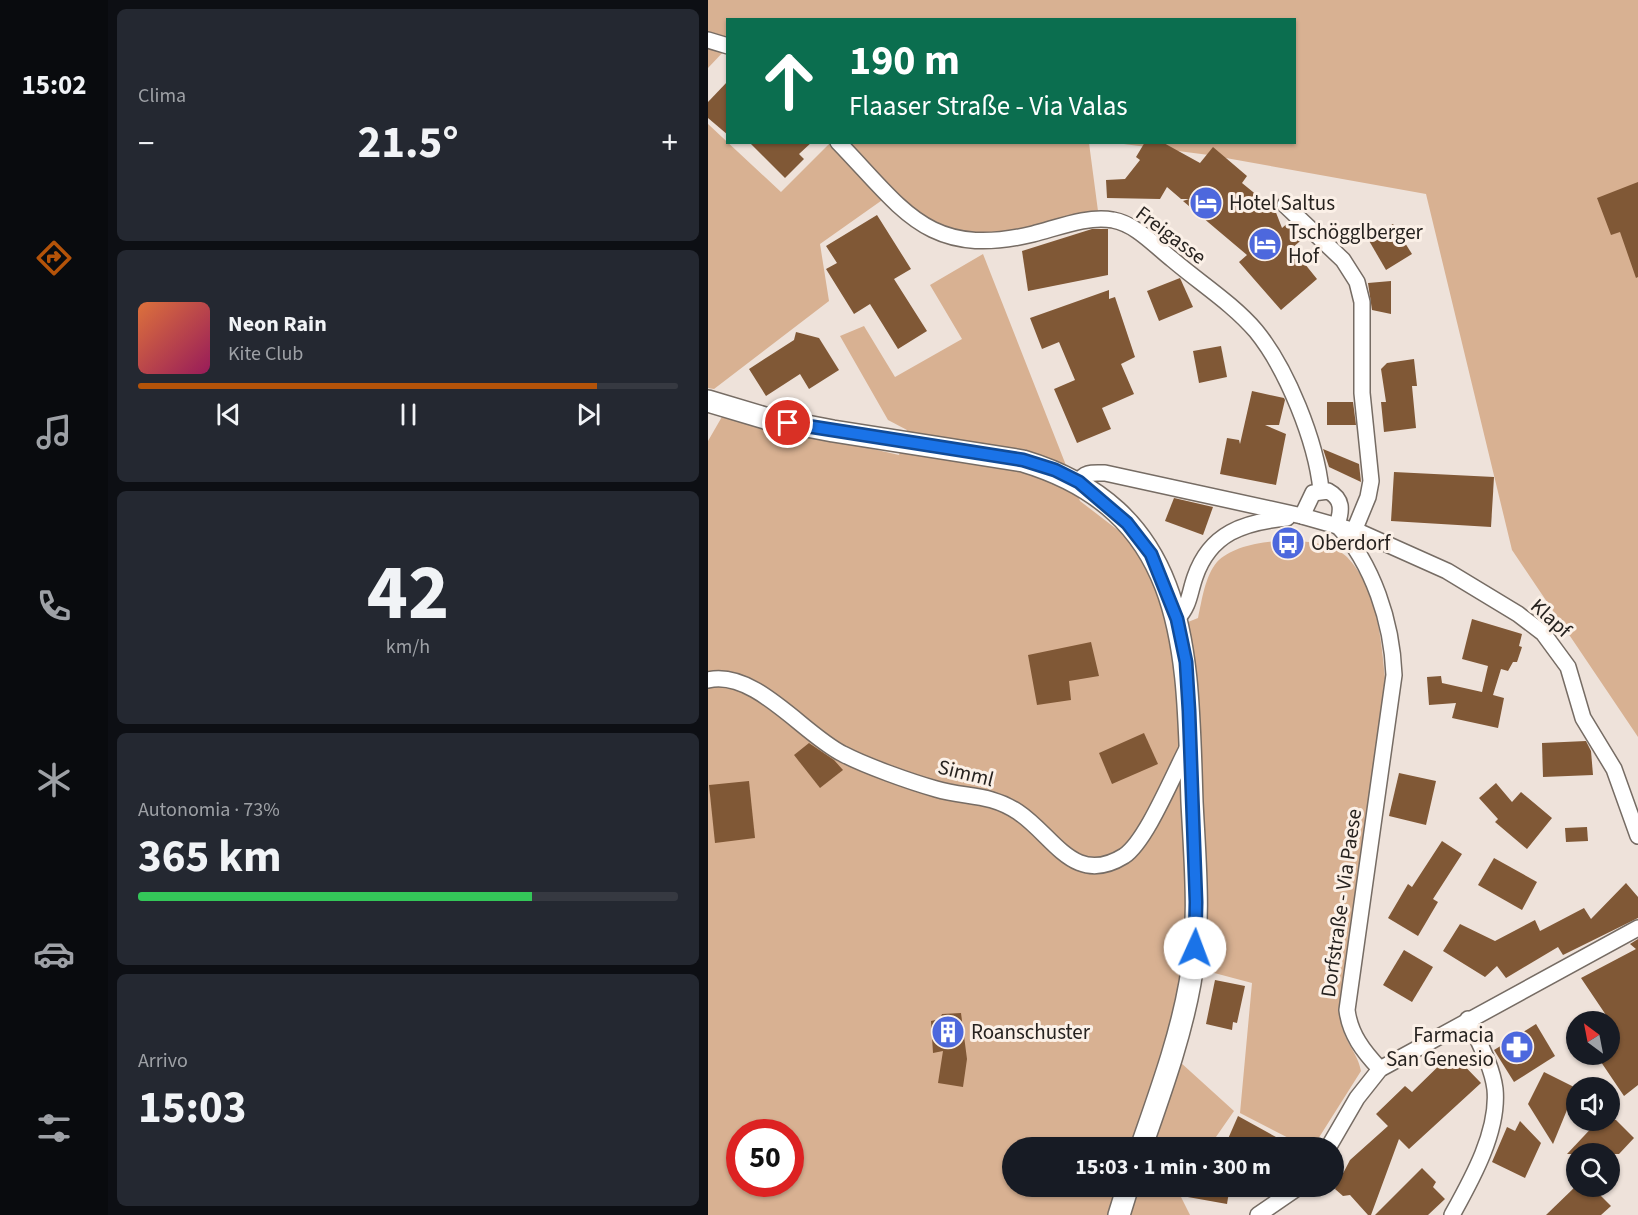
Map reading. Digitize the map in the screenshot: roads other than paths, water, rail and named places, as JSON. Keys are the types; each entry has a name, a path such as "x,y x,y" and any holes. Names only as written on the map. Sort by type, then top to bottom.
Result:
{"main road":[{"path":"708,401 765,418 833,431 1023,460 1055,470 1079,482 1127,523 1151,554 1177,619 1186,662 1196,902 1195,948 1180,1028 1145,1137"},
{"path":"1119,1215 1125,1197"}],"street":[{"path":"708,40 726,45"},
{"name":"Freigasse","path":"840,144 904,211 924,226 962,241 1002,241 1103,218 1129,225 1243,318 1269,348 1309,439 1319,469 1321,490"},
{"path":"1285,206 1343,260 1357,282 1362,302 1362,393 1371,481 1368,497 1354,531"},
{"path":"1079,482 1082,476 1088,473 1105,473 1337,525 1341,507 1338,498 1328,491 1321,490 1309,498 1302,516"},
{"path":"1177,619 1190,602 1194,578 1212,544 1248,525 1302,516"},
{"name":"Klapf","path":"1337,525 1447,570 1543,633 1568,667 1583,718 1614,769 1638,836"},
{"name":"Dorfstraße - Via Paese","path":"1337,525 1364,564 1385,616 1394,657 1394,675 1347,1010 1349,1024 1356,1040 1380,1069"},
{"name":"Simml","path":"708,680 722,677 764,694 842,754 937,790 985,796 1018,812 1077,864 1101,865 1124,856 1139,842 1190,743"},
{"path":"1334,1137 1352,1104 1380,1069 1638,928"},
{"path":"1452,1215 1487,1138 1495,1105 1492,1076 1468,1019"},
{"path":"1258,1215 1284,1197"}],"place":[{"name":"Hotel Saltus","path":"1206,203"},
{"name":"Tschögglberger Hof","path":"1265,244"},
{"name":"Oberdorf","path":"1288,543"},
{"name":"Roanschuster","path":"948,1032"},
{"name":"Farmacia San Genesio","path":"1517,1047"}]}
